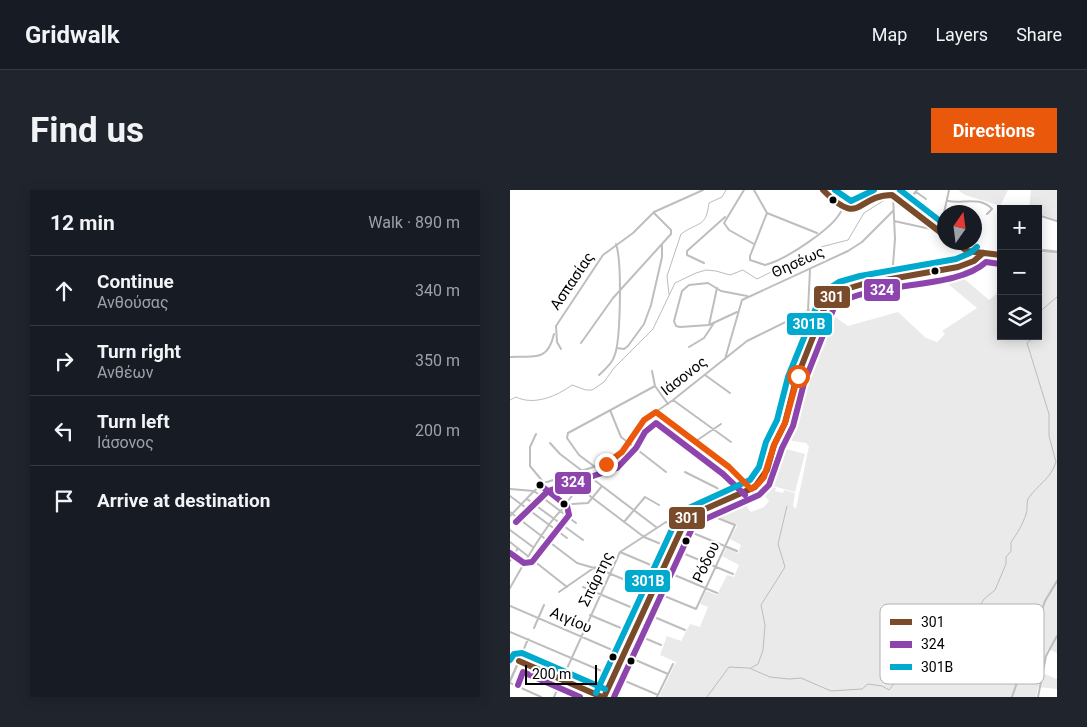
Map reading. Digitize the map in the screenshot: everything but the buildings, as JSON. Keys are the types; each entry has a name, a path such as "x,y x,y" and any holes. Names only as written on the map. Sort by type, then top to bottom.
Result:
{"main road":[{"path":"823,190 828,192 842,208 852,209 889,192 937,229"},
{"path":"965,250 997,255"},
{"path":"1042,250 1057,252"}],"street":[{"name":"Ασπασίας","path":"561,349 555,332 560,319 603,255 633,233 654,212 703,190"},
{"path":"704,263 692,259 687,255 687,251 726,216 744,190"},
{"path":"754,190 767,213 818,233"},
{"path":"866,190 877,198"},
{"path":"946,205 949,190"},
{"path":"905,204 916,191 926,199"},
{"path":"892,278 893,195"},
{"path":"947,201 958,203 970,200 987,205 992,209 987,214"},
{"path":"767,213 754,244 750,260 765,265 794,253 839,217 842,208"},
{"name":"Θησέως","path":"741,302 749,296 810,270 856,247 893,211"},
{"path":"581,343 620,290 672,232 654,212"},
{"path":"726,216 725,228 754,244"},
{"path":"1042,216 1057,221"},
{"path":"894,221 937,230"},
{"path":"599,375 614,360 617,348 620,290 616,244"},
{"path":"617,348 624,349 628,346 648,316 662,257 662,244"},
{"path":"510,657 603,697 681,528 689,515 751,489 761,482 767,470 774,445 785,423 798,376 826,302 833,295 850,287 892,278 950,270 977,260 983,253"},
{"path":"808,310 810,270"},
{"path":"737,312 709,325 678,326 674,323 674,314 682,291 686,286 708,283 716,288 738,295 749,296"},
{"path":"709,325 716,288"},
{"path":"725,358 741,302 738,295"},
{"path":"808,302 815,307"},
{"name":"Ιάσονος","path":"511,514 534,491 544,484 612,461 629,443 638,426 747,341 826,302"},
{"path":"689,347 704,338 714,323"},
{"path":"510,357 538,356 551,347 555,332"},
{"path":"652,371 655,386 668,404"},
{"path":"705,375 730,393"},
{"path":"595,467 573,448 566,436 655,386"},
{"path":"673,400 731,442"},
{"path":"610,410 617,430 629,443 666,472"},
{"path":"656,412 735,471 751,489"},
{"path":"696,441 720,424"},
{"path":"536,434 530,447 530,466 544,484"},
{"path":"550,444 582,471 656,527 666,522 738,551"},
{"path":"685,472 717,488 726,499"},
{"path":"565,477 644,537 733,574"},
{"path":"510,588 527,555 561,512 569,505 588,503 602,486"},
{"path":"510,488 534,491 576,523"},
{"path":"568,501 578,488"},
{"path":"510,496 567,538"},
{"path":"624,522 646,496 659,505"},
{"path":"527,499 583,540"},
{"name":"Ρόδου","path":"652,591 696,609 735,525 700,511"},
{"path":"511,514 577,563 595,567 652,591"},
{"name":"Σπάρτης","path":"554,697 620,552 656,527"},
{"path":"510,530 533,547"},
{"path":"510,542 567,587"},
{"path":"510,561 518,548"},
{"path":"620,552 717,593"},
{"path":"560,592 595,567"},
{"path":"1044,607 1057,581"},
{"path":"583,587 685,630"},
{"path":"534,628 544,605"},
{"name":"Αιγίου","path":"510,606 668,674"},
{"path":"590,615 661,645"},
{"path":"510,632 657,696 674,664"},
{"path":"1044,666 1046,656 1057,636"},
{"path":"528,639 510,682 541,697"},
{"path":"1012,697 1017,684"},
{"path":"1038,697 1041,684"}],"shaded area":[{"path":"958,190 1008,190 1000,205 965,195"},
{"path":"1031,190 1057,190 1057,220 1042,214 1042,205 1029,205"},
{"path":"1042,252 1057,254 1057,653 1048,649 1044,660 1044,604 880,604 880,684 1044,684 1044,674 1057,679 1057,689 1038,687 1036,697 659,697 676,662 660,655 667,636 681,641 690,624 700,627 708,607 700,604 706,591 717,595 727,575 734,577 739,565 722,556 727,547 738,553 741,545 730,539 737,526 702,511 745,493 748,509 751,512 764,507 769,501 757,487 765,478 776,447 767,486 776,488 775,491 783,493 784,490 795,493 793,506 796,509 809,446 806,443 780,439 791,416 800,376 824,309 848,326 898,312 926,338 937,342 945,334 942,331 977,308 935,273 954,270 989,300 997,293 997,340 1042,340"},
{"path":"779,447 805,454 795,492 769,485"}],"waterway":[{"path":"669,294 667,276 681,234 701,223 706,217 709,203 722,197 726,190"},
{"path":"893,194 896,190"},
{"path":"510,400 516,397 523,400 538,400 559,393 572,385 592,390 604,382 614,368 653,329 675,283 706,270 730,275 743,270 757,279 771,272 778,274 816,256 821,247 848,240 864,213 891,196"},
{"path":"1042,310 1057,297"},
{"path":"981,604 995,590 1006,564 1006,557 1011,551 1011,542 1025,518 1028,499 1051,473 1056,462 1049,436 1049,414 1027,343 1030,340"},
{"path":"751,668 758,664 763,650 765,625 761,605 785,567 778,544 787,506"},
{"path":"707,697 729,667 749,668 770,677 801,678 831,691 862,689 868,684 882,686 889,690 894,684"}],"transit line":[{"name":"301","path":"823,190 835,201 852,209 880,196 892,195 937,230"},
{"name":"301B","path":"835,190 851,201 874,190"},
{"name":"301B","path":"900,190 937,219"},
{"name":"301","path":"966,250 997,255"},
{"name":"301B","path":"596,693 680,512 750,480 759,467 766,442 777,420 788,377 822,293 839,282 860,276 956,259 974,250"},
{"name":"301","path":"604,697 687,517 755,487 767,470 774,445 785,423 796,380 828,299 843,290 863,284 958,267 974,261 983,253"},
{"name":"324","path":"614,697 694,524 759,495 769,485 782,448 793,426 804,383 835,305 852,297 872,292 956,277 973,271 986,262 997,264"},
{"name":"324","path":"516,522 548,491 617,468 636,448 645,432 656,423 723,474 745,495"},
{"name":"324","path":"510,553 524,563 532,562 569,515 567,506 539,484"},
{"name":"301B","path":"510,660 514,654 522,653 605,689"},
{"name":"301","path":"519,661 602,697"},
{"name":"324","path":"518,685 523,672 580,697"}],"route":[{"path":"606,464 622,452 638,426 656,412 735,471 751,489 761,482 764,477 774,445 784,427 798,376"}]}
